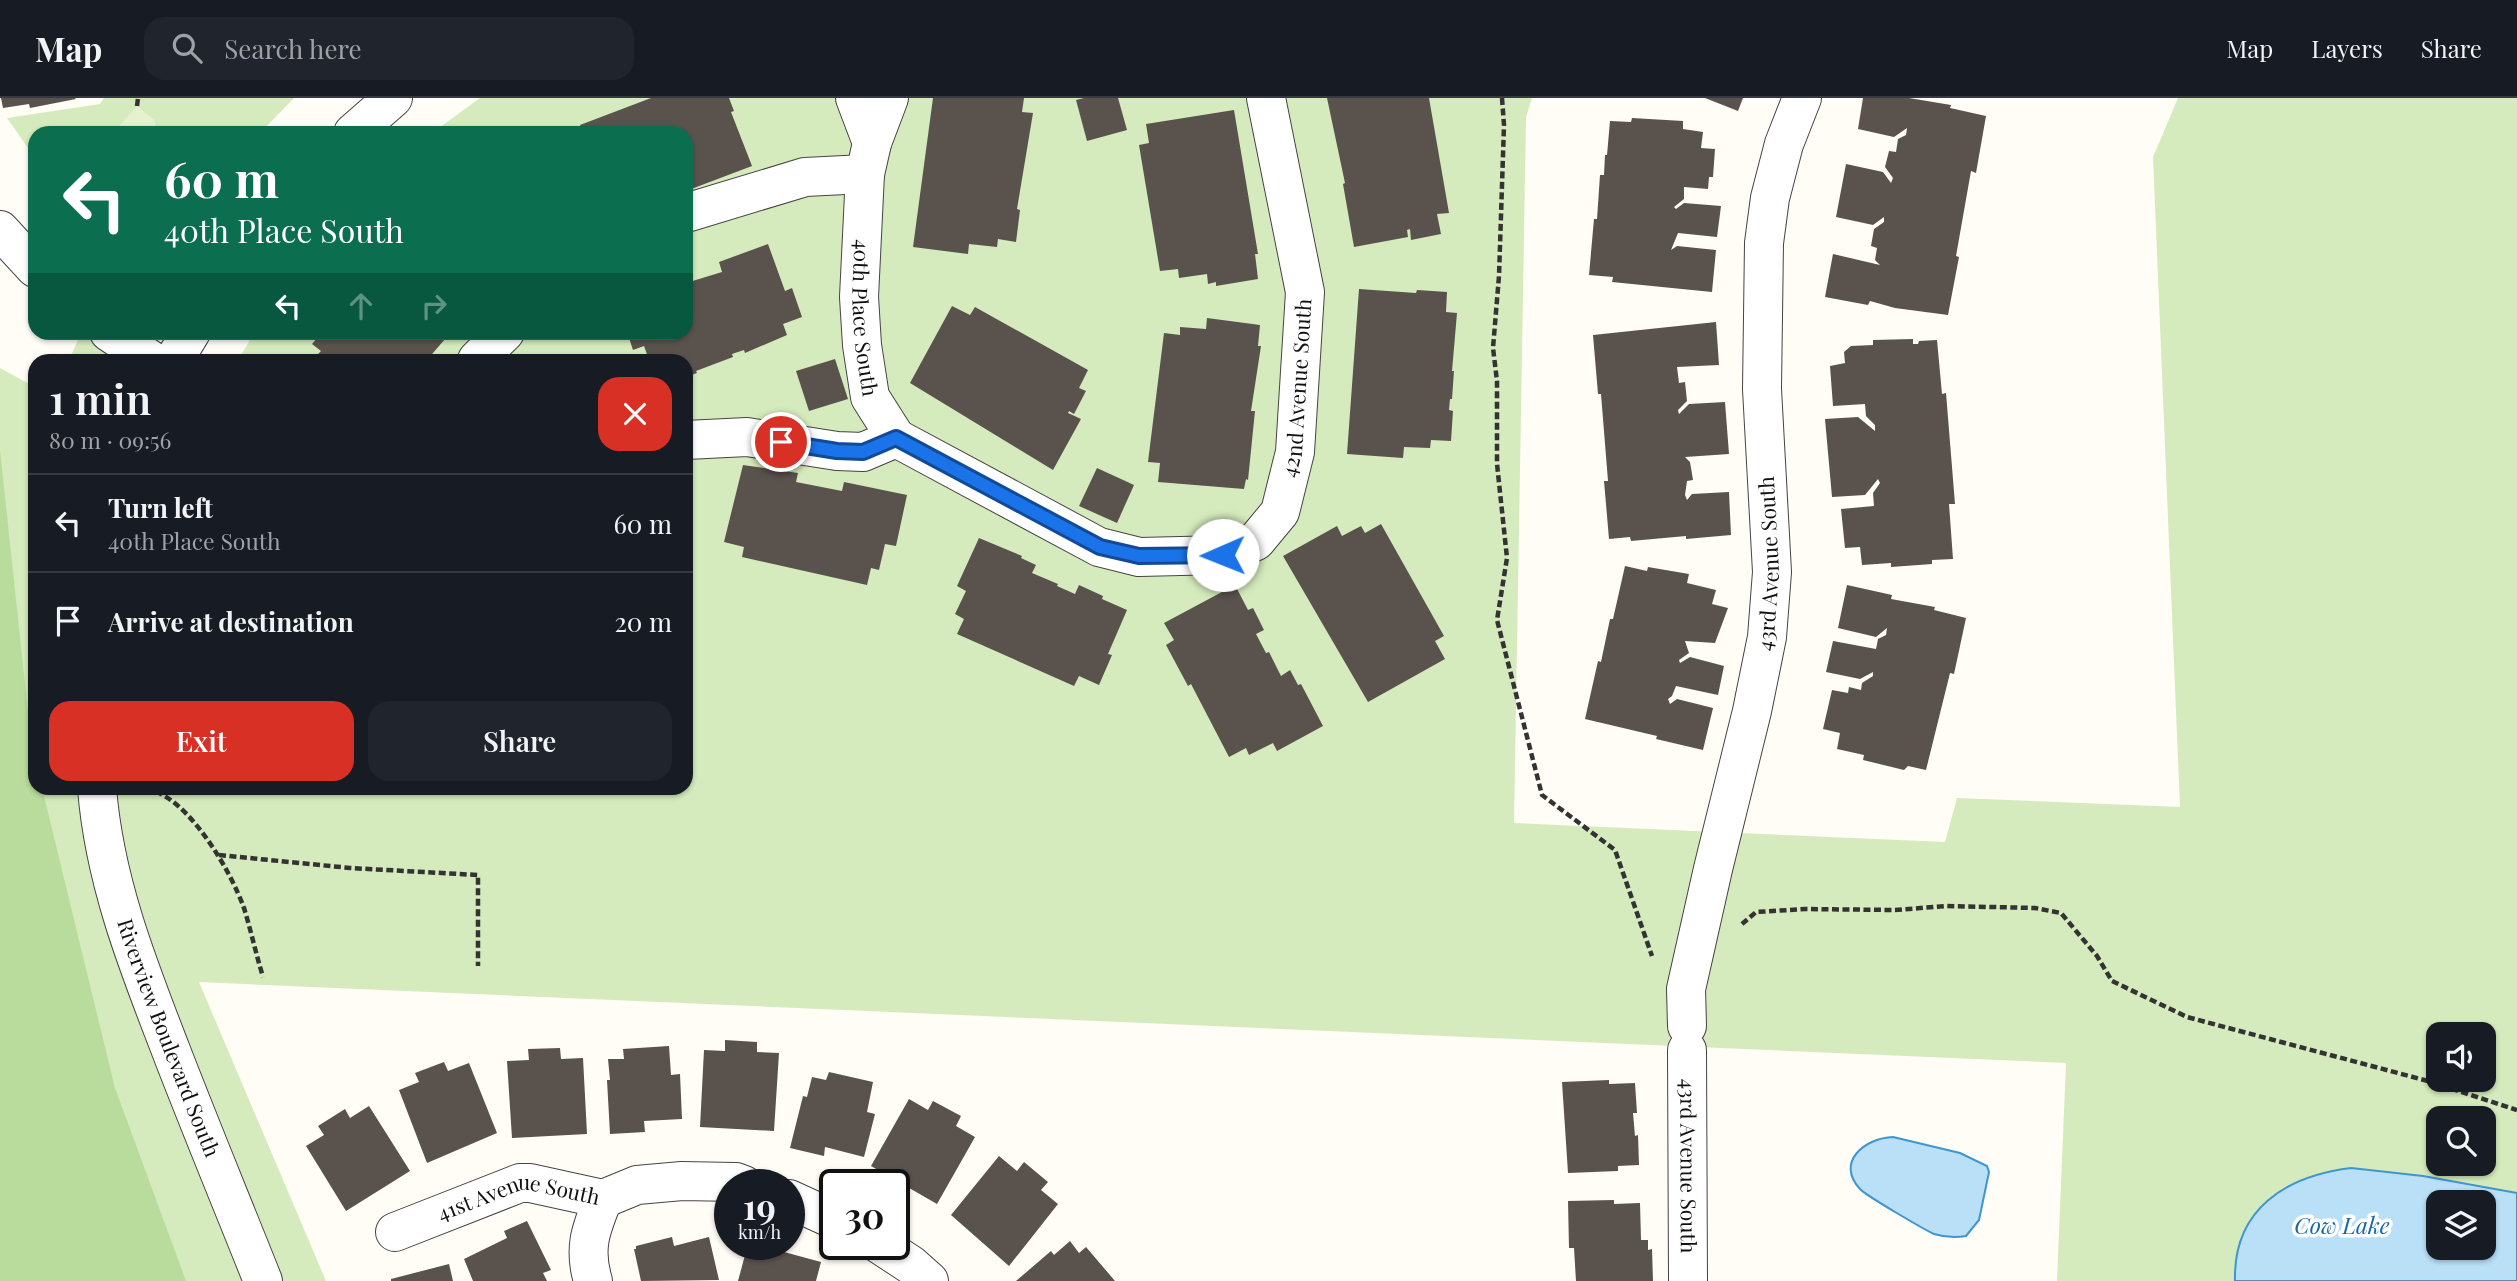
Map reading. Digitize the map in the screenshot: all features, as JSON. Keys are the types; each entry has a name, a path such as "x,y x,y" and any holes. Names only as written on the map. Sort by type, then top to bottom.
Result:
{"street":[{"path":"361,126 393,98"},
{"path":"855,98 869,158"},
{"path":"869,158 889,98"},
{"name":"42nd Avenue South","path":"896,438 1100,547 1139,556 1223,555 1256,541 1280,512 1295,452 1306,292 1266,98"},
{"name":"43rd Avenue South","path":"1688,1281 1686,989 1767,637 1772,572 1762,389 1764,243 1770,198 1784,144 1802,98"},
{"path":"693,211 869,158"},
{"name":"40th Place South","path":"869,158 859,297 862,345 870,397 896,438"},
{"path":"0,230 28,260"},
{"path":"121,340 142,354"},
{"path":"483,354 497,340"},
{"path":"693,440 747,437 837,451 863,452 896,438"},
{"name":"Riverview Boulevard South","path":"98,795 106,856 124,924 182,1079 263,1281"},
{"path":"603,1199 637,1185 714,1182"},
{"name":"41st Avenue South","path":"395,1232 520,1183 603,1199 591,1229 587,1261 593,1281"},
{"path":"903,1260 929,1281"}],"path":[{"path":"137,106 138,98"},
{"path":"1502,98 1504,125 1499,276 1493,348 1497,464 1507,558 1497,620 1542,795 1615,849 1656,966"},
{"path":"161,795 191,820 219,855 243,906 263,977"},
{"path":"219,855 269,862 478,875 478,966"},
{"path":"1735,931 1756,912 1805,909 1972,907 2035,908 2061,913 2097,956 2112,981 2187,1017 2428,1081 2517,1110"}],"green space":[{"path":"104,98 294,98 267,126 28,126 28,148 7,118 100,104"},
{"path":"480,98 1532,98 1526,117 1514,823 1945,842 1957,798 2180,807 2153,157 2178,98 2517,98 2517,1281 2057,1281 2066,1063 199,982 326,1281 0,1281 0,368 28,383 28,795 693,795 693,354 242,354 250,340 693,340 693,126 442,126"},
{"path":"137,106 154,120 156,126 119,126"},
{"path":"78,340 118,340 111,354 72,354"},
{"path":"0,450 28,712 28,795 44,795 115,1088 186,1281 0,1281"}],"water":[{"path":"1893,1137 1960,1153 1987,1166 1989,1172 1979,1220 1966,1236 1934,1234 1860,1189 1851,1170 1857,1153 1873,1142"},
{"name":"Cow Lake","path":"2351,1168 2423,1176 2517,1193 2517,1281 2235,1281 2237,1256 2243,1234 2254,1216 2268,1200 2305,1179"}],"building":[{"path":"1,98 76,99 30,108 29,104 3,108"},
{"path":"651,98 729,98 734,111 731,112 752,166 693,188 693,126 580,125"},
{"path":"933,98 1024,98 1022,112 1033,113 1017,209 1020,210 1016,242 998,239 997,247 969,244 968,254 913,247"},
{"path":"1118,98 1127,130 1087,141 1076,100"},
{"path":"1327,98 1429,98 1449,213 1437,214 1441,234 1411,240 1410,229 1407,230 1408,237 1354,247 1343,184 1345,183"},
{"path":"1705,98 1743,98 1738,111"},
{"path":"1863,98 1909,98 1951,105 1950,108 1986,116 1976,173 1971,171 1948,315 1895,308 1870,301 1868,305 1825,297 1833,254 1880,265 1875,260 1877,248 1871,246 1874,229 1884,222 1884,217 1873,225 1836,217 1846,164 1883,172 1891,183 1893,178 1885,167 1889,151 1896,152 1898,139 1906,135 1907,128 1894,137 1858,129"},
{"path":"1234,110 1258,254 1255,254 1258,279 1216,286 1216,282 1208,284 1207,274 1179,278 1178,269 1160,271 1139,145 1149,143 1146,124"},
{"path":"1632,118 1683,121 1683,129 1703,132 1701,148 1715,149 1713,177 1709,177 1708,189 1684,187 1684,199 1674,207 1676,209 1684,203 1721,206 1717,237 1678,233 1671,250 1677,246 1716,250 1712,292 1612,282 1613,277 1589,275 1600,175 1604,175 1610,121 1631,122"},
{"path":"768,244 785,291 792,288 802,317 783,324 787,335 745,353 744,350 732,354 733,357 693,374 693,354 647,354 644,346 633,350 630,340 693,340 693,281 722,272 719,262"},
{"path":"1359,289 1447,292 1446,312 1457,313 1449,410 1453,411 1451,441 1431,440 1430,448 1404,447 1403,458 1347,454"},
{"path":"952,306 970,315 975,307 1088,370 1079,388 1086,391 1074,414 1069,411 1068,413 1081,419 1053,470 910,383"},
{"path":"1207,318 1260,325 1258,346 1261,346 1251,411 1255,411 1248,480 1246,479 1244,489 1158,482 1160,463 1148,462 1164,333 1180,335 1180,327 1206,329"},
{"path":"1716,322 1719,365 1677,367 1679,383 1685,382 1687,401 1678,410 1679,414 1689,404 1725,402 1729,454 1685,457 1690,462 1693,480 1687,481 1685,495 1687,500 1692,494 1729,492 1731,535 1631,541 1630,537 1609,539 1604,481 1608,481 1593,335"},
{"path":"1913,339 1913,344 1937,340 1942,394 1946,393 1955,504 1949,504 1953,559 1932,560 1932,564 1891,567 1891,563 1862,565 1860,547 1845,548 1841,509 1874,506 1873,493 1880,483 1878,479 1865,495 1832,497 1825,419 1858,417 1875,431 1875,425 1866,416 1865,404 1833,406 1830,366 1845,363 1844,352 1851,346 1873,345 1873,340"},
{"path":"315,340 444,340 432,354 318,354 321,351 312,344"},
{"path":"835,359 848,399 809,411 796,371"},
{"path":"743,465 798,473 796,482 842,491 844,482 907,495 896,546 885,544 879,570 871,568 867,585 742,557 744,547 724,542"},
{"path":"1097,468 1134,485 1117,523 1079,506"},
{"path":"1381,524 1444,636 1435,641 1445,659 1368,702 1283,556 1337,526 1342,536 1361,526 1365,533"},
{"path":"979,538 1022,556 1021,558 1036,565 1032,573 1058,584 1057,586 1075,594 1079,585 1127,610 1108,654 1112,655 1099,685 1079,676 1074,686 957,634 964,619 955,614 966,591 957,586"},
{"path":"1625,566 1647,571 1648,567 1689,574 1687,583 1716,590 1712,604 1728,608 1715,643 1685,641 1689,653 1679,660 1680,663 1690,657 1724,666 1718,695 1676,686 1668,699 1670,704 1677,699 1713,708 1703,750 1585,719"},
{"path":"1235,585 1248,610 1253,608 1264,630 1256,634 1266,653 1269,652 1281,676 1290,670 1298,685 1301,684 1323,726 1277,751 1273,743 1249,755 1246,748 1229,757 1191,684 1188,686 1166,645 1174,640 1164,623"},
{"path":"1847,585 1892,595 1891,599 1935,607 1934,610 1966,618 1954,674 1950,673 1926,770 1908,766 1904,770 1863,760 1864,755 1837,749 1840,733 1823,729 1832,690 1848,693 1849,687 1861,690 1862,683 1873,676 1873,672 1860,679 1826,672 1833,641 1876,649 1878,639 1886,635 1887,628 1876,637 1838,628"},
{"path":"725,1040 757,1042 757,1052 779,1053 774,1131 700,1127 704,1050 725,1051"},
{"path":"669,1046 671,1075 680,1074 682,1119 644,1121 645,1132 610,1134 608,1059 624,1059 623,1049"},
{"path":"560,1048 561,1059 583,1058 587,1134 512,1138 507,1061 529,1060 528,1049"},
{"path":"444,1062 448,1071 469,1063 497,1133 427,1163 399,1090 419,1082 415,1073"},
{"path":"829,1072 873,1082 867,1112 875,1114 864,1157 825,1147 824,1156 790,1148 803,1096 807,1097 812,1077 826,1080"},
{"path":"1609,1080 1609,1084 1635,1083 1637,1113 1633,1113 1635,1136 1638,1135 1639,1165 1618,1166 1618,1171 1568,1173 1562,1082"},
{"path":"909,1099 928,1110 933,1101 961,1116 956,1126 975,1137 937,1204 910,1188 910,1169 876,1169 871,1166"},
{"path":"369,1106 410,1171 346,1211 306,1146 324,1135 318,1126 345,1109 350,1118"},
{"path":"999,1156 1017,1171 1024,1162 1048,1182 1041,1190 1058,1204 1009,1266 951,1215"},
{"path":"1614,1200 1614,1204 1640,1203 1641,1240 1648,1240 1648,1250 1652,1249 1653,1281 1576,1281 1574,1248 1569,1248 1568,1201"},
{"path":"527,1221 551,1270 543,1273 547,1281 473,1281 464,1259 507,1238 504,1231"},
{"path":"672,1237 674,1246 709,1237 719,1280 641,1281 634,1249 636,1246"},
{"path":"1070,1241 1079,1253 1086,1247 1115,1281 1016,1281 1051,1251 1054,1255"},
{"path":"805,1258 821,1262 816,1281 738,1281 744,1260 805,1260"},
{"path":"449,1264 453,1281 391,1281 391,1279"}],"route":[{"path":"781,442 837,451 863,452 896,438 1100,547 1139,556 1223,555"}]}
